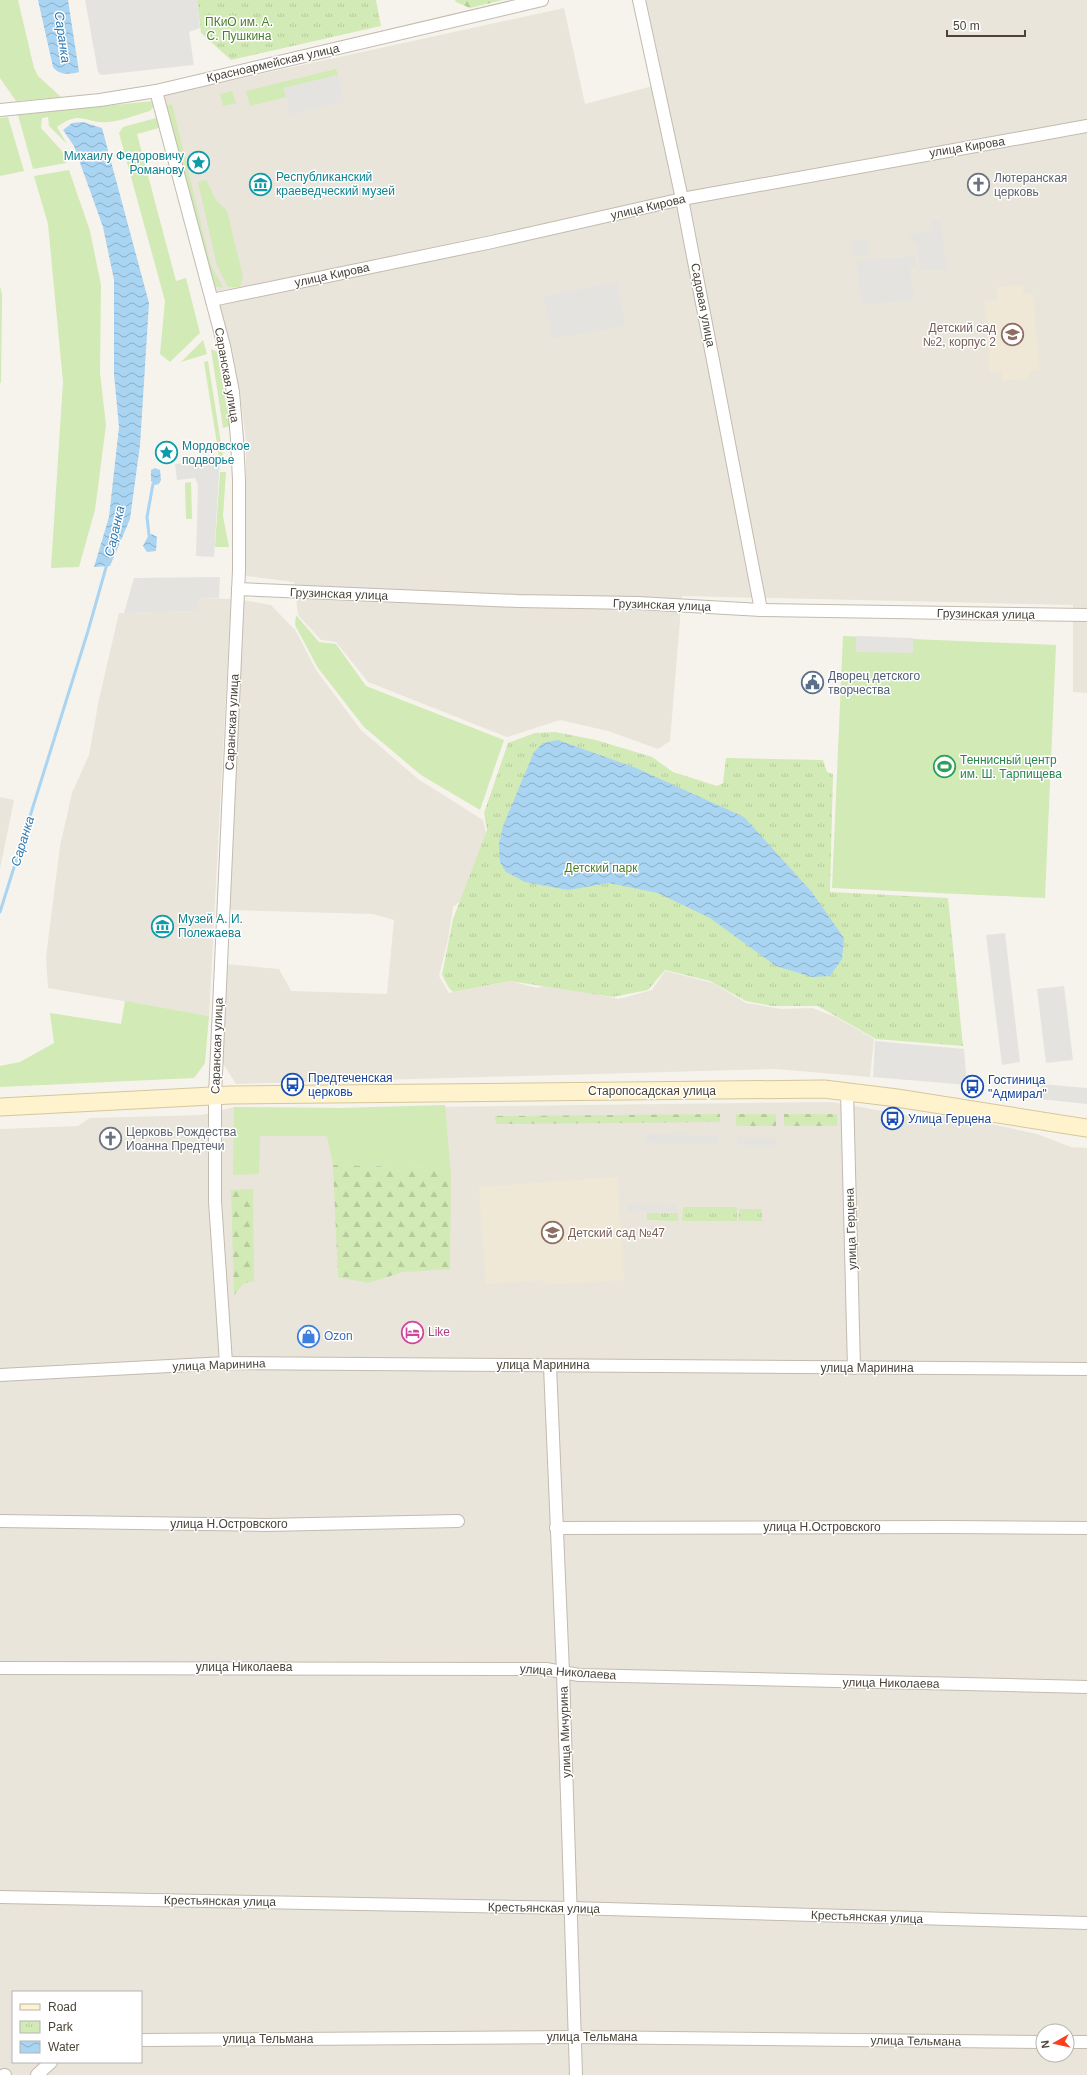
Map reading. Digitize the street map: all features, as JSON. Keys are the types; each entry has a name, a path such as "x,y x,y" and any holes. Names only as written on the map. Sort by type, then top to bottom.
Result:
{"main road":[{"name":"Старопосадская улица","path":"0,1107 215,1095 824,1089 847,1091 1087,1128"}],"street":[{"name":"Красноармейская улица","path":"0,110 100,100 156,91 542,0"},
{"name":"Садовая улица","path":"639,0 682,199 761,610"},
{"name":"Саранская улица","path":"156,91 212,300 233,392 240,480 238,589 215,1095 215,1201 226,1363"},
{"name":"улица Кирова","path":"212,300 492,242 682,199 1087,126"},
{"name":"Грузинская улица","path":"238,589 517,601 638,603 761,610 1087,615"},
{"name":"улица Герцена","path":"847,1091 854,1368"},
{"name":"улица Маринина","path":"0,1375 226,1363 1087,1369"},
{"name":"улица Мичурина","path":"550,1366 563,1672 576,2075"},
{"name":"улица Н.Островского","path":"0,1521 265,1525 458,1521"},
{"name":"улица Н.Островского","path":"556,1528 1087,1528"},
{"name":"улица Николаева","path":"0,1668 538,1668 579,1675 1087,1687"},
{"name":"Крестьянская улица","path":"0,1897 571,1908 1087,1923"},
{"name":"улица Тельмана","path":"142,2040 574,2037 1035,2042"},
{"path":"1075,2042 1087,2042"},
{"path":"37,2075 50,2063"}],"shaded area":[{"path":"85,0 197,0 200,28 189,32 194,65 101,75 98,72"},
{"path":"646,0 1087,0 1087,693 1073,692 1073,605 682,596 670,741 658,749 608,731 560,720 507,737 368,682 336,642 321,640 298,615 294,582 246,576 246,442 240,393 160,96 564,8 585,104 664,83"},
{"path":"338,75 344,102 290,115 284,88"},
{"path":"931,217 942,225 946,269 920,271 917,246 909,234 932,231"},
{"path":"867,239 868,255 853,256 851,241"},
{"path":"916,256 916,266 910,268 914,300 862,305 856,261"},
{"path":"617,282 625,326 552,339 544,296"},
{"name":"Детский сад №2, корпус 2","path":"1023,285 1023,294 1033,293 1039,370 1029,371 1029,379 1002,381 1001,371 990,372 985,301 998,300 997,287"},
{"path":"220,458 214,557 196,556 198,485 195,478 177,480 175,464"},
{"path":"220,577 219,598 198,598 198,611 124,613 134,578"},
{"path":"198,598 231,599 209,1016 48,988 46,957 60,846 72,793 89,755 99,699 119,613 198,611"},
{"path":"243,600 271,605 296,631 316,670 361,730 418,779 483,820 496,873 453,907 448,939 439,976 449,993 510,981 537,988 548,985 619,999 652,990 665,971 713,983 746,1003 782,1009 812,1008 836,1017 874,1039 870,1077 775,1069 236,1084 221,1060 226,964 279,969 291,991 387,994 394,920 373,914 230,910"},
{"path":"856,636 913,638 913,653 856,652"},
{"path":"0,797 14,800 0,869"},
{"path":"1005,933 1020,1062 1002,1065 986,935"},
{"path":"1064,986 1073,1060 1046,1063 1037,989"},
{"path":"875,1041 964,1049 967,1085 873,1077"},
{"path":"1041,1084 1087,1088 1087,1104 1040,1099"},
{"path":"832,1102 905,1115 935,1115 996,1125 1037,1134 1071,1147 1087,1148 1087,2075 0,2075 0,1129 78,1126 90,1118 202,1115 234,1107 341,1108"},
{"path":"646,1134 717,1136 717,1144 646,1143"},
{"path":"737,1137 776,1137 776,1145 737,1145"},
{"name":"Детский сад №47","path":"617,1177 624,1280 545,1285 544,1280 486,1284 479,1187"},
{"path":"627,1204 677,1205 677,1212 627,1211"}],"green space":[{"path":"0,0 18,0 34,68 38,76 61,97 16,101 0,78"},
{"name":"ПКиО им. А. С. Пушкина","path":"197,0 376,0 381,26 231,60 201,33"},
{"path":"455,0 503,0 470,8 456,2"},
{"path":"336,69 338,75 284,88 286,97 250,106 246,91"},
{"path":"232,91 236,103 223,106 220,94"},
{"path":"153,101 154,106 150,111 128,118 99,122 78,118 65,122 57,127 67,144 49,126 48,117 42,118 41,128 62,151 66,163 33,169 18,115"},
{"path":"172,104 211,265 223,288 214,286 165,106"},
{"path":"8,117 24,171 0,176 0,118"},
{"path":"156,118 159,128 137,134 176,281 186,278 200,333 170,362 160,354 165,301 119,133 123,127"},
{"path":"69,170 90,231 101,285 100,373 106,425 95,510 79,567 51,568 63,382 48,224 34,176"},
{"path":"206,180 216,200 227,211 243,277 240,287 228,287 217,266 198,182"},
{"path":"0,286 2,295 1,383 0,383"},
{"path":"203,340 207,354 181,362"},
{"path":"211,349 217,352 230,426 223,428"},
{"path":"208,361 223,456 219,456 204,362"},
{"path":"220,472 226,472 223,516 229,547 215,547"},
{"path":"191,482 192,519 186,519 185,483"},
{"path":"296,615 319,642 336,644 366,686 504,740 480,810 421,775 364,727 318,668 295,625"},
{"name":"Теннисный центр им. Ш. Тарпищева","path":"843,636 1056,645 1045,898 832,888"},
{"name":"Детский парк","path":"555,732 596,740 652,757 673,772 717,786 723,783 726,758 823,760 827,772 833,774 830,892 948,898 963,1046 876,1039 818,1006 772,1006 746,1001 710,981 665,970 648,990 612,997 510,981 453,992 442,975 453,919 487,830 484,813 508,743 535,733"},
{"path":"125,1001 209,1016 205,1063 194,1078 0,1087 0,1066 20,1062 54,1043 50,1013 121,1024"},
{"path":"445,1105 451,1176 434,1168 333,1165 327,1136 260,1136 259,1174 233,1175 234,1107 341,1108"},
{"path":"720,1114 720,1122 496,1124 495,1116"},
{"path":"736,1114 776,1114 776,1126 736,1126"},
{"path":"784,1114 837,1114 837,1126 784,1126"},
{"path":"333,1165 434,1168 451,1176 450,1269 403,1272 368,1283 338,1277"},
{"path":"253,1189 254,1281 244,1283 234,1295 231,1190"},
{"path":"683,1207 737,1207 737,1221 682,1221"},
{"path":"739,1209 762,1209 762,1221 739,1221"},
{"path":"647,1213 678,1213 678,1221 647,1220"}],"water":[{"path":"38,0 68,0 79,72 69,74 62,73 53,67"},
{"path":"83,122 102,128 149,303 140,445 130,519 110,566 94,567 109,517 119,427 114,374 114,280 103,227 74,146 63,130 72,123"},
{"path":"155,468 160,470 161,480 159,484 155,485 151,481 151,470"},
{"path":"152,534 157,537 156,551 147,552 143,546 148,536"},
{"path":"558,740 636,768 744,817 811,891 844,938 842,959 830,976 812,977 776,966 710,918 658,893 609,883 568,890 525,882 506,872 500,862 499,844 503,826 534,752 543,743"}],"waterway":[{"path":"149,535 147,517 153,484"},
{"name":"Саранка","path":"0,912 88,631 107,564"}],"place":[{"name":"Михаилу Федоровичу Романову","path":"199,163"},
{"name":"Республиканский краеведческий музей","path":"260,184"},
{"name":"Лютеранская церковь","path":"979,185"},
{"name":"Детский сад №2, корпус 2","path":"1012,335"},
{"name":"Мордовское подворье","path":"167,453"},
{"name":"Дворец детского творчества","path":"812,683"},
{"name":"Теннисный центр им. Ш. Тарпищева","path":"944,767"},
{"name":"Музей А. И. Полежаева","path":"162,926"},
{"name":"Предтеченская церковь","path":"292,1085"},
{"name":"Гостиница \"Адмирал\"","path":"972,1087"},
{"name":"Улица Герцена","path":"892,1119"},
{"name":"Церковь Рождества Иоанна Предтечи","path":"111,1139"},
{"name":"Детский сад №47","path":"552,1233"},
{"name":"Like","path":"412,1332"},
{"name":"Ozon","path":"308,1336"}]}
